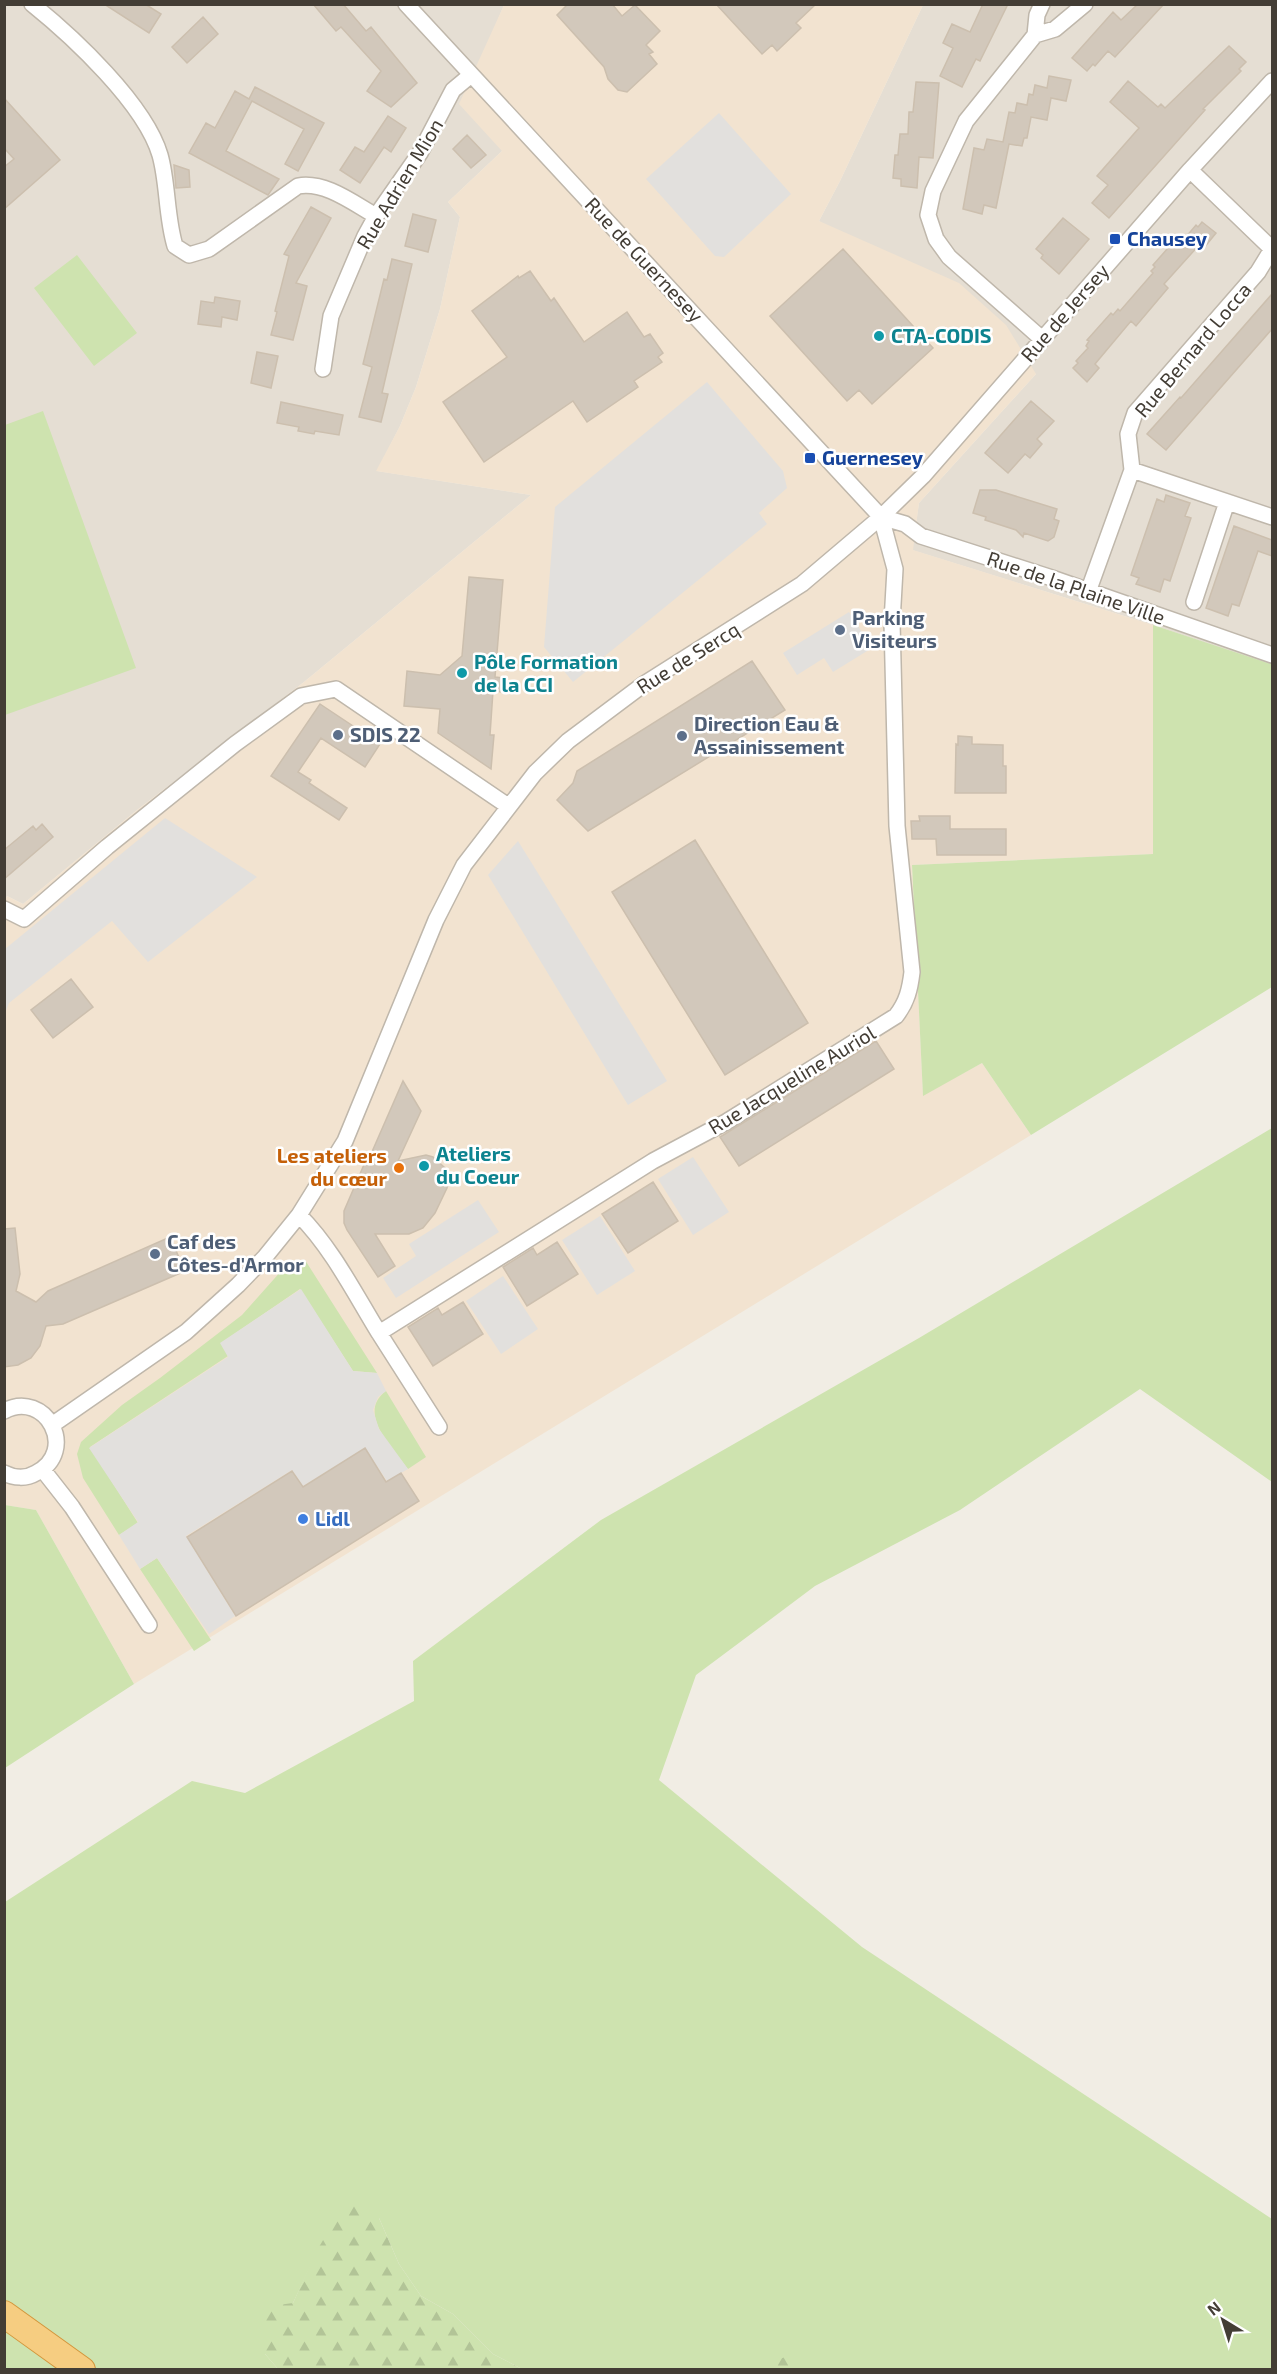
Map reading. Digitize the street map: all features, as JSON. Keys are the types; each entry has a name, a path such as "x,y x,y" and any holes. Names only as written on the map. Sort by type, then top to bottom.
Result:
{"highway":[{"path":"4,2314 80,2370"},
{"path":"4,2328 80,2370"}],"street":[{"path":"32,4 54,22 107,74 128,100 155,141 160,156 169,226 175,246 189,255 209,249 298,186 310,184 324,188 376,216"},
{"name":"Rue de Guernesey","path":"406,4 881,517"},
{"path":"1042,4 1037,15 1035,35 966,121 933,191 928,215 936,239 949,257 1042,339"},
{"path":"1035,35 1055,29 1085,4"},
{"name":"Rue Adrien Mion","path":"323,369 331,316 364,236 420,153 453,90 471,75"},
{"name":"Rue de Jersey","path":"881,517 923,476 1190,170 1272,81"},
{"path":"1190,170 1272,249"},
{"name":"Rue Bernard Locca","path":"1088,592 1132,471 1128,434 1135,413 1258,272 1272,249"},
{"path":"1132,471 1272,517"},
{"path":"1194,602 1227,502"},
{"name":"Rue de la Plaine Ville","path":"881,517 905,524 921,536 1052,578 1272,655"},
{"name":"Rue de Sercq","path":"52,1425 186,1332 266,1257 299,1215 345,1141 446,900 464,865 535,773 568,741 597,718 644,684 781,599 832,561 881,517"},
{"name":"Rue Jacqueline Auriol","path":"379,1334 653,1161 726,1122 896,1016 905,1006 912,972 897,826 892,622 895,569 881,517"},
{"path":"4,909 24,919 171,795 301,696 336,689 508,806"},
{"path":"299,1215 313,1228 439,1427"},
{"path":"4,1411 22,1406 34,1409 45,1415 56,1434 55,1454 43,1470 32,1476 20,1477 4,1473"},
{"path":"43,1470 72,1507 149,1625"}],"shaded area":[{"path":"5,5 504,5 486,48 502,151 448,202 460,217 440,309 416,387 400,426 377,471 531,495 304,682 137,810 23,904 7,896 5,901"},
{"path":"504,5 923,5 819,221 959,283 1006,325 1036,374 919,503 913,550 1153,625 1153,854 912,865 923,1095 982,1063 1031,1135 134,1684 36,1510 5,1505 5,901 7,896 23,904 137,810 304,682 531,495 376,471 400,426 416,387 440,309 460,217 448,202 502,151 459,104"},
{"path":"923,5 1272,5 1272,665 1153,625 912,550 919,503 1036,374 819,221"},
{"path":"719,113 791,194 724,257 715,256 646,179"},
{"path":"707,382 783,471 787,488 759,513 767,524 573,682 544,647 555,507"},
{"name":"Parking Visiteurs","path":"849,612 872,648 833,672 824,658 797,675 783,653"},
{"path":"165,818 257,877 148,962 112,921 9,1003 5,1013 5,949"},
{"path":"518,841 667,1081 628,1105 488,875"},
{"path":"693,1157 729,1212 693,1235 658,1179"},
{"path":"478,1200 499,1232 396,1298 383,1278 416,1256 409,1244"},
{"path":"600,1216 635,1271 597,1295 562,1240"},
{"path":"503,1276 538,1329 501,1354 466,1301"},
{"path":"301,1289 353,1371 377,1373 386,1391 378,1397 373,1410 379,1429 408,1469 387,1481 365,1448 303,1486 292,1470 186,1536 235,1616 209,1634 157,1558 140,1569 119,1535 138,1522 89,1448 228,1357 220,1343"}],"green space":[{"path":"77,255 137,333 94,366 34,288"},
{"path":"43,411 136,668 5,715 5,425"},
{"path":"1153,625 1271,664 1272,987 1031,1135 982,1063 923,1096 912,865 1153,854"},
{"path":"1272,1128 1272,1482 1140,1389 960,1510 815,1586 696,1675 659,1780 862,1947 1272,2219 1272,2369 522,2369 493,2354 453,2314 421,2296 399,2264 379,2218 317,2252 265,2354 278,2369 5,2370 5,1902 192,1781 245,1793 414,1701 413,1661 601,1520 919,1338"},
{"path":"305,1260 377,1373 353,1371 300,1289 221,1343 228,1356 90,1447 138,1523 119,1535 83,1478 77,1454 81,1442 122,1405 242,1315 290,1261"},
{"path":"386,1391 426,1457 408,1469 387,1441 376,1420 375,1410 378,1400"},
{"path":"5,1505 36,1510 134,1684 5,1768"},
{"path":"157,1558 211,1640 194,1651 140,1569"},
{"path":"354,2188 379,2218 399,2264 421,2296 453,2314 493,2354 522,2369 278,2369 265,2354 256,2308 293,2303 316,2252"},
{"path":"785,2357 813,2369 763,2369 766,2364"}],"building":[{"path":"104,4 145,4 161,14 149,33"},
{"path":"313,4 343,4 366,31 371,27 417,83 391,107 367,91 381,71 341,27 336,31"},
{"path":"568,4 612,4 622,16 635,5 660,31 646,45 653,52 649,54 657,64 627,92 618,90 608,79 604,67 557,15"},
{"path":"716,4 816,4 796,23 801,28 777,51 772,45 762,54"},
{"path":"983,4 1008,4 980,61 976,59 962,87 940,76 953,48 943,43 952,24 970,32"},
{"path":"1138,4 1164,4 1115,57 1108,51 1095,66 1093,64 1087,71 1072,58 1113,12 1121,20"},
{"path":"203,17 218,34 187,63 172,47"},
{"path":"1229,46 1246,62 1239,69 1241,71 1203,109 1205,110 1109,218 1092,203 1108,185 1097,176 1139,128 1110,102 1128,81 1158,107 1161,104 1165,108"},
{"path":"1049,76 1071,80 1066,101 1051,98 1047,120 1031,117 1027,138 1024,138 1022,146 1009,144 996,208 984,205 982,214 963,209 974,148 984,150 987,139 1003,142 1009,112 1015,113 1017,103 1027,105 1029,94 1033,95 1035,85 1047,88"},
{"path":"916,82 939,83 933,158 919,157 917,188 901,186 901,179 893,178 900,134 908,134 909,112 913,112"},
{"path":"255,87 324,123 298,171 285,164 304,129 252,101 226,151 279,179 268,195 189,153 206,123 215,128 235,91 249,99"},
{"path":"4,98 60,160 4,209 4,167 14,159 4,148"},
{"path":"388,116 406,128 391,152 384,147 360,183 340,170 355,147 364,152"},
{"path":"467,135 486,155 471,168 453,149"},
{"path":"174,165 189,170 190,187 176,188"},
{"path":"311,207 331,218 296,283 307,286 293,340 271,335 289,256 284,254"},
{"path":"413,214 436,220 428,252 405,246"},
{"path":"1063,218 1089,239 1059,274 1041,258 1043,255 1036,249"},
{"path":"1202,222 1216,233 1204,248 1200,244 1164,284 1168,288 1136,326 1131,321 1095,364 1099,368 1087,382 1073,368 1088,348 1086,346 1089,341 1087,340 1111,313 1113,315 1118,309 1120,311 1153,273 1151,271 1155,267 1153,265 1176,239 1178,240 1182,235 1185,238 1196,225 1198,227"},
{"name":"CTA-CODIS","path":"843,249 933,348 872,404 859,390 847,401 770,316"},
{"path":"392,259 412,264 382,393 388,394 381,422 359,417 372,367 363,364 384,279 387,280"},
{"path":"530,271 551,301 554,298 584,342 627,312 644,337 650,334 663,353 658,357 662,362 634,381 638,387 587,422 573,401 484,462 443,402 507,357 472,311 518,276 519,278"},
{"path":"1272,294 1272,329 1166,450 1147,434"},
{"path":"215,297 240,301 237,320 222,317 221,327 198,324 201,301 214,303"},
{"path":"257,352 278,356 271,388 251,383"},
{"path":"1031,401 1054,421 1037,439 1042,444 1030,458 1025,454 1008,473 985,453"},
{"path":"281,402 343,415 339,435 298,431 299,427 277,423"},
{"path":"980,490 996,490 1057,509 1054,519 1059,521 1054,537 1048,541 1024,533 1023,537 1016,530 985,520 986,517 973,513"},
{"path":"1166,495 1190,503 1185,516 1191,518 1170,581 1164,579 1160,592 1136,584 1139,578 1131,575 1157,499 1164,502"},
{"path":"1234,526 1272,540 1272,556 1258,551 1239,606 1232,604 1228,616 1206,608"},
{"name":"Pôle Formation de la CCI","path":"469,577 503,580 495,677 503,678 502,692 493,691 490,735 494,735 491,769 438,733 440,709 404,706 407,671 440,675 462,656"},
{"name":"Direction Eau & Assainissement","path":"752,661 785,710 588,831 557,800 573,783 577,771"},
{"path":"320,704 380,744 365,767 321,738 298,772 311,780 309,783 347,808 339,820 271,776"},
{"path":"958,736 972,737 972,744 1003,745 1006,793 955,793"},
{"path":"919,816 950,816 950,829 1006,829 1006,855 937,855 936,839 912,839 911,821 920,821"},
{"path":"42,824 53,837 4,879 4,850 33,826 36,830"},
{"path":"695,840 808,1023 725,1075 612,892"},
{"path":"71,979 93,1007 53,1038 31,1010"},
{"path":"876,1041 894,1069 739,1166 720,1137"},
{"name":"Ateliers du Coeur","path":"403,1081 421,1111 398,1161 426,1155 433,1157 446,1169 449,1178 447,1188 435,1213 423,1228 409,1234 375,1234 395,1266 378,1277 347,1230 344,1223 344,1211"},
{"path":"653,1182 678,1221 628,1253 602,1214"},
{"name":"Caf des Côtes-d'Armor","path":"15,1228 20,1274 16,1291 36,1302 48,1291 170,1237 185,1271 63,1324 46,1326 40,1346 31,1358 18,1365 4,1367 4,1229"},
{"path":"557,1242 578,1274 527,1306 503,1267 533,1248 537,1255"},
{"path":"463,1302 483,1334 433,1366 408,1327 438,1308 442,1315"},
{"name":"Lidl","path":"365,1448 386,1482 401,1473 419,1501 236,1616 187,1537 292,1471 303,1487"}],"place":[{"name":"Chausey","path":"1115,239"},
{"name":"CTA-CODIS","path":"879,336"},
{"name":"Guernesey","path":"810,458"},
{"name":"Parking Visiteurs","path":"840,630"},
{"name":"Pôle Formation de la CCI","path":"462,673"},
{"name":"SDIS 22","path":"338,735"},
{"name":"Direction Eau & Assainissement","path":"682,736"},
{"name":"Ateliers du Coeur","path":"424,1166"},
{"name":"Les ateliers du cœur","path":"399,1168"},
{"name":"Caf des Côtes-d'Armor","path":"155,1254"},
{"name":"Lidl","path":"303,1519"}]}
